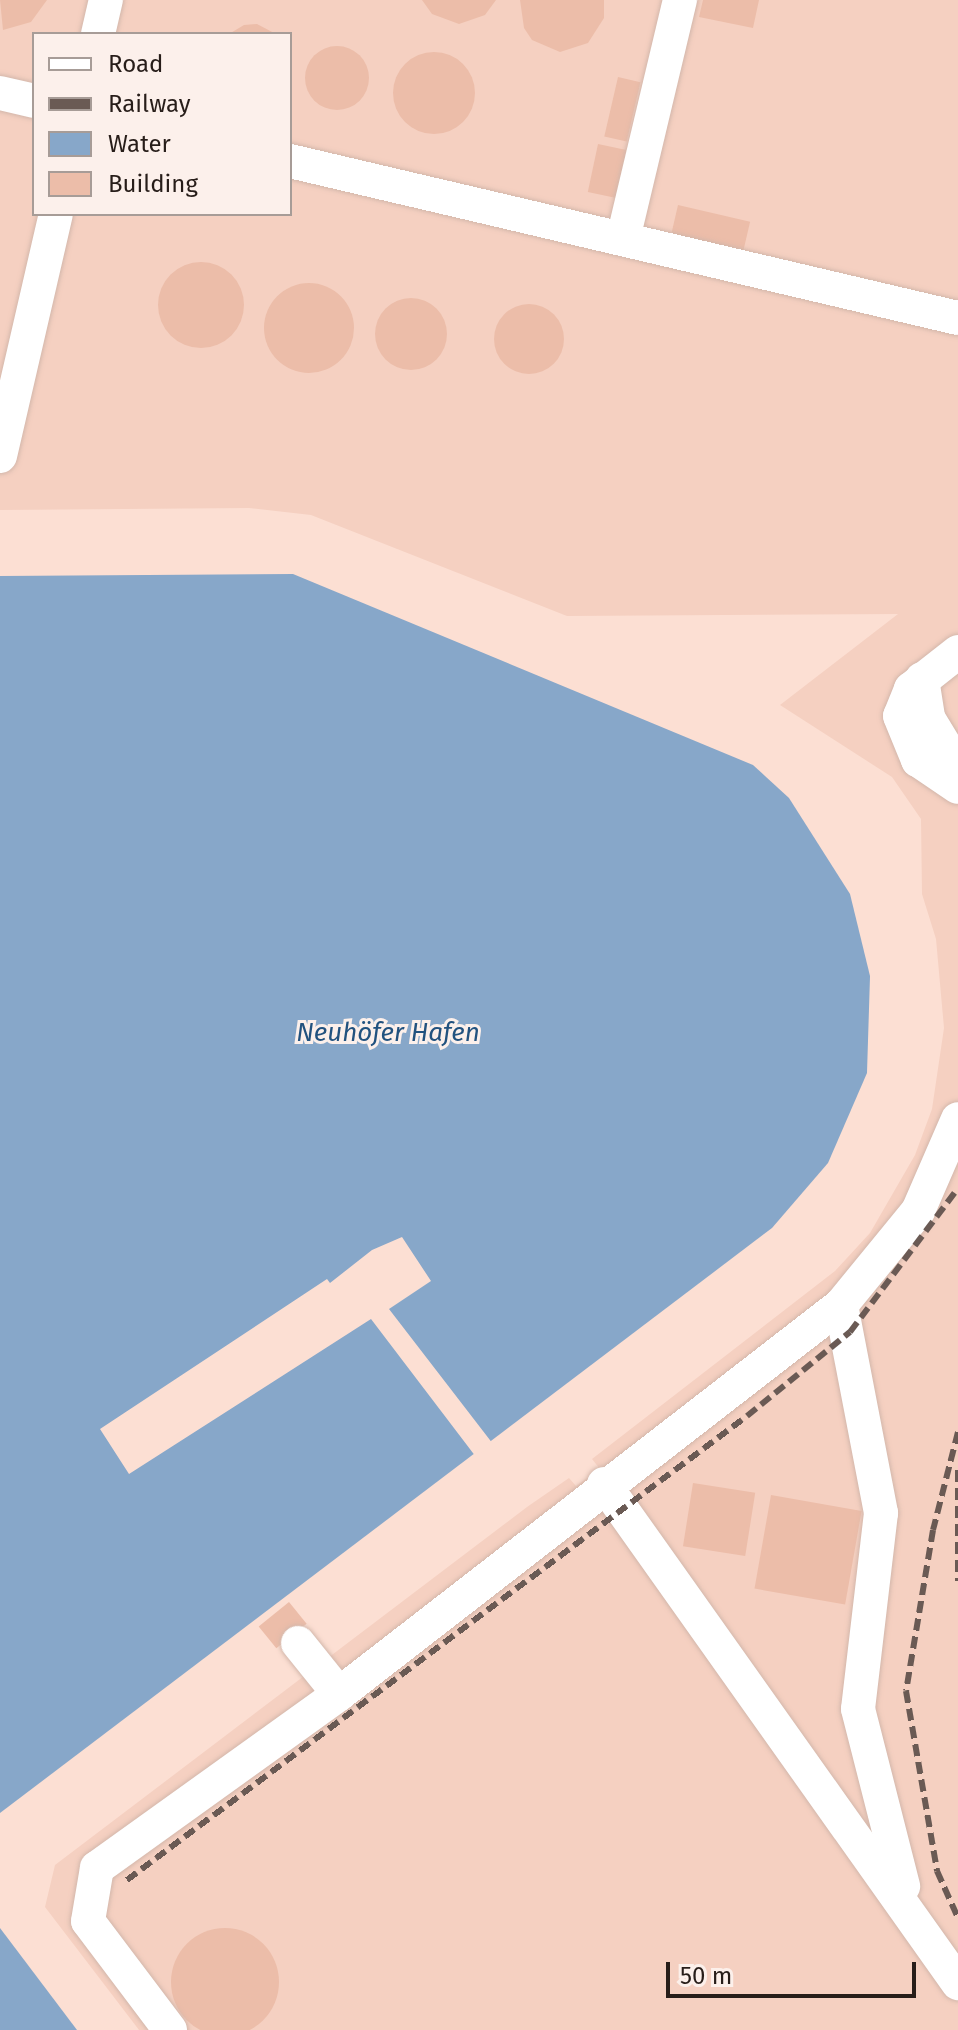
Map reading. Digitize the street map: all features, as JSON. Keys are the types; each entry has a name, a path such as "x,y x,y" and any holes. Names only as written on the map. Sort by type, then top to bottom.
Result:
{"lane":[{"path":"98,32 106,0"},
{"path":"623,239 680,0"},
{"path":"0,93 32,101"},
{"path":"292,161 958,318"},
{"path":"0,456 56,216"},
{"path":"957,786 951,756 928,718 922,679 958,652"},
{"path":"170,2030 88,1921 97,1868 339,1694 604,1484 841,1305 918,1211 958,1119"},
{"path":"841,1305 881,1513 858,1709 908,1905"},
{"path":"604,1484 908,1905 958,1983"},
{"path":"298,1643 339,1694"}],"shaded area":[{"path":"0,0 958,0 958,2030 139,2030 45,1907 55,1865 527,1507 569,1478 576,1486 600,1469 592,1459 835,1271 870,1233 915,1155 932,1109 944,1028 936,939 922,894 921,819 892,777 780,705 898,614 567,616 311,515 249,508 0,510"}],"water":[{"name":"Neuhöfer Hafen","path":"293,574 753,765 789,798 850,894 870,976 867,1073 828,1163 772,1228 0,1813 0,576"},
{"path":"0,1928 77,2030 0,2030"}],"pier":[{"path":"402,1237 431,1281 389,1309 493,1444 476,1457 371,1319 129,1474 100,1429 327,1279 330,1283 372,1250"}],"building":[{"path":"0,0 47,0 31,22 3,30"},
{"path":"422,0 496,0 485,15 459,24 432,14"},
{"path":"520,0 604,0 604,18 588,43 560,52 532,40 524,28"},
{"path":"703,0 759,0 753,28 699,17"},
{"path":"257,24 272,32 232,32 244,25"},
{"path":"331,46 343,46 360,55 367,66 367,90 360,101 343,110 331,110 319,105 310,96 305,84 305,72 310,60 319,51"},
{"path":"434,52 450,55 463,64 472,77 475,93 472,109 463,122 450,131 434,134 418,131 405,122 396,109 393,93 396,77 405,64 418,55"},
{"path":"618,77 640,82 627,142 604,136"},
{"path":"598,144 626,150 616,198 588,192"},
{"path":"678,205 750,222 743,252 671,235"},
{"path":"193,262 209,262 232,274 241,288 244,305 241,322 232,336 209,348 193,348 177,341 165,329 158,313 158,297 165,281 177,269"},
{"path":"309,283 326,287 341,296 350,311 354,328 350,345 341,360 326,369 309,373 292,369 277,360 268,345 264,328 268,311 277,296 292,287"},
{"path":"411,298 431,304 441,314 447,334 441,354 431,364 411,370 391,364 381,354 375,334 381,314 391,304"},
{"path":"536,304 558,319 564,339 562,353 554,364 543,372 522,374 504,364 496,353 494,332 504,314 515,306"},
{"path":"693,1483 755,1493 745,1556 683,1546"},
{"path":"771,1495 862,1511 845,1605 755,1589"},
{"path":"289,1602 307,1624 276,1648 259,1627"},
{"path":"214,1929 236,1929 255,1937 270,1952 278,1971 275,2003 263,2020 248,2031 202,2031 180,2012 172,1993 172,1971 180,1952 195,1937"}],"railway":[{"path":"127,1880 747,1416 850,1332 958,1188"},
{"path":"958,1432 933,1530 906,1691 937,1871 958,1918"},
{"path":"958,1470 958,1581"}]}
